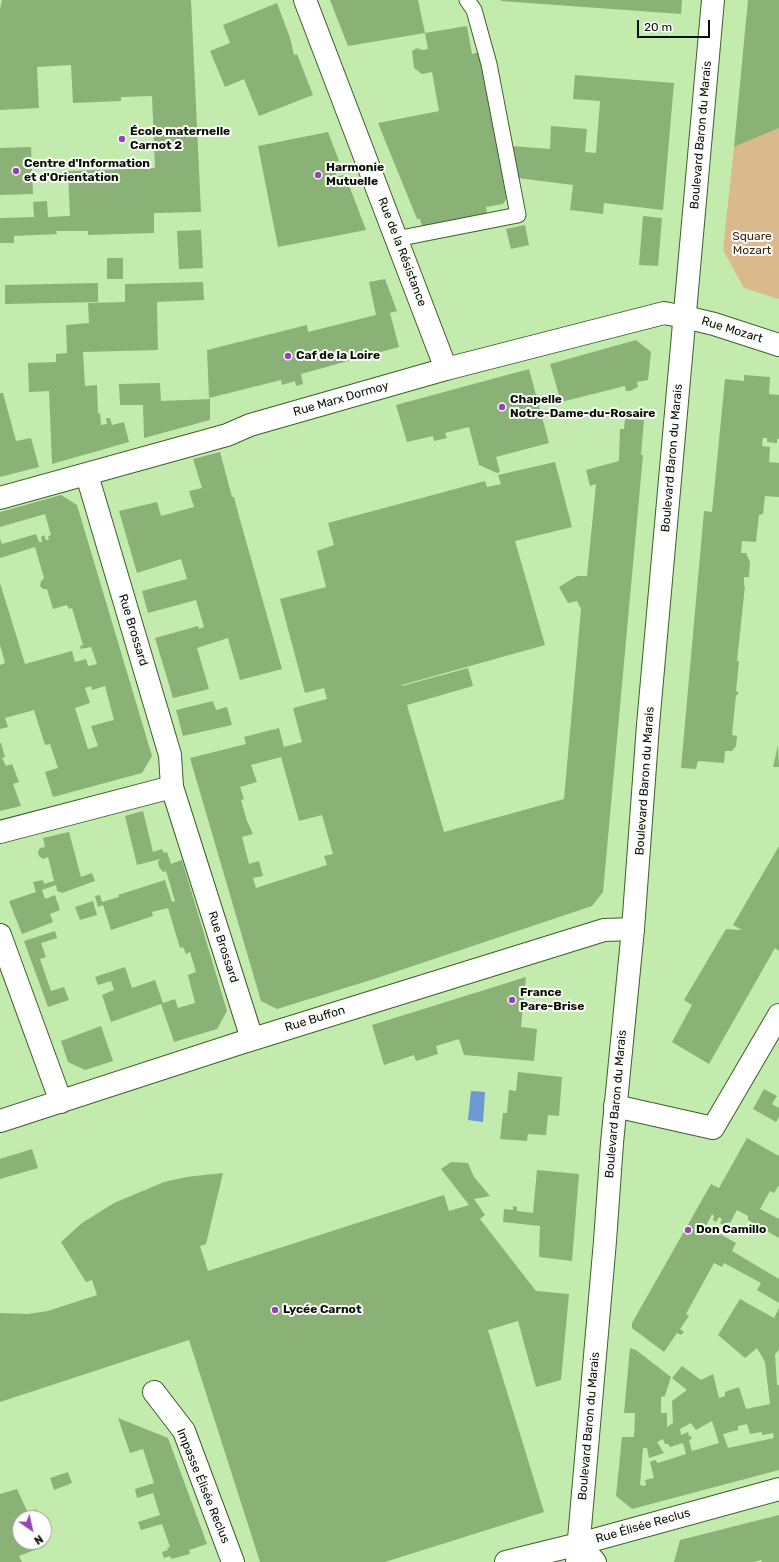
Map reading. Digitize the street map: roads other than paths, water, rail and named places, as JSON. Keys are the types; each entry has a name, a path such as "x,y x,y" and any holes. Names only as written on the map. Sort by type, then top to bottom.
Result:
{"street":[{"name":"Rue de la Résistance","path":"305,0 446,369"},
{"name":"Boulevard Baron du Marais","path":"578,1553 615,1106 633,929 648,725 686,317 713,0"},
{"name":"Rue Marx Dormoy","path":"0,498 227,435 250,426 446,369 664,313 686,317"},
{"name":"Rue Mozart","path":"686,317 714,324 779,345"},
{"name":"Rue Brossard","path":"86,475 170,755 172,787 252,1039"},
{"path":"0,832 172,787"},
{"name":"Rue Buffon","path":"0,1120 61,1102 252,1039 604,930 633,929"},
{"path":"0,935 61,1102"},
{"path":"615,1106 713,1128 779,1014"},
{"name":"Impasse Élisée Reclus","path":"154,1392 184,1431 233,1562"},
{"name":"Rue Élisée Reclus","path":"506,1562 578,1553 779,1489"},
{"path":"578,1553 595,1562"}],"lane":[{"path":"396,239 518,215 489,64 474,10 467,0"}],"water":[{"path":"471,1091 485,1092 483,1122 468,1120"}],"place":[{"name":"École maternelle Carnot 2","path":"122,139"},
{"name":"Centre d'Information et d'Orientation","path":"16,171"},
{"name":"Harmonie Mutuelle","path":"318,175"},
{"name":"Caf de la Loire","path":"288,356"},
{"name":"Chapelle Notre-Dame-du-Rosaire","path":"502,407"},
{"name":"France Pare-Brise","path":"512,1000"},
{"name":"Don Camillo","path":"688,1230"},
{"name":"Lycée Carnot","path":"275,1310"}],"park label":[{"name":"Square Mozart","path":"752,244"}]}
